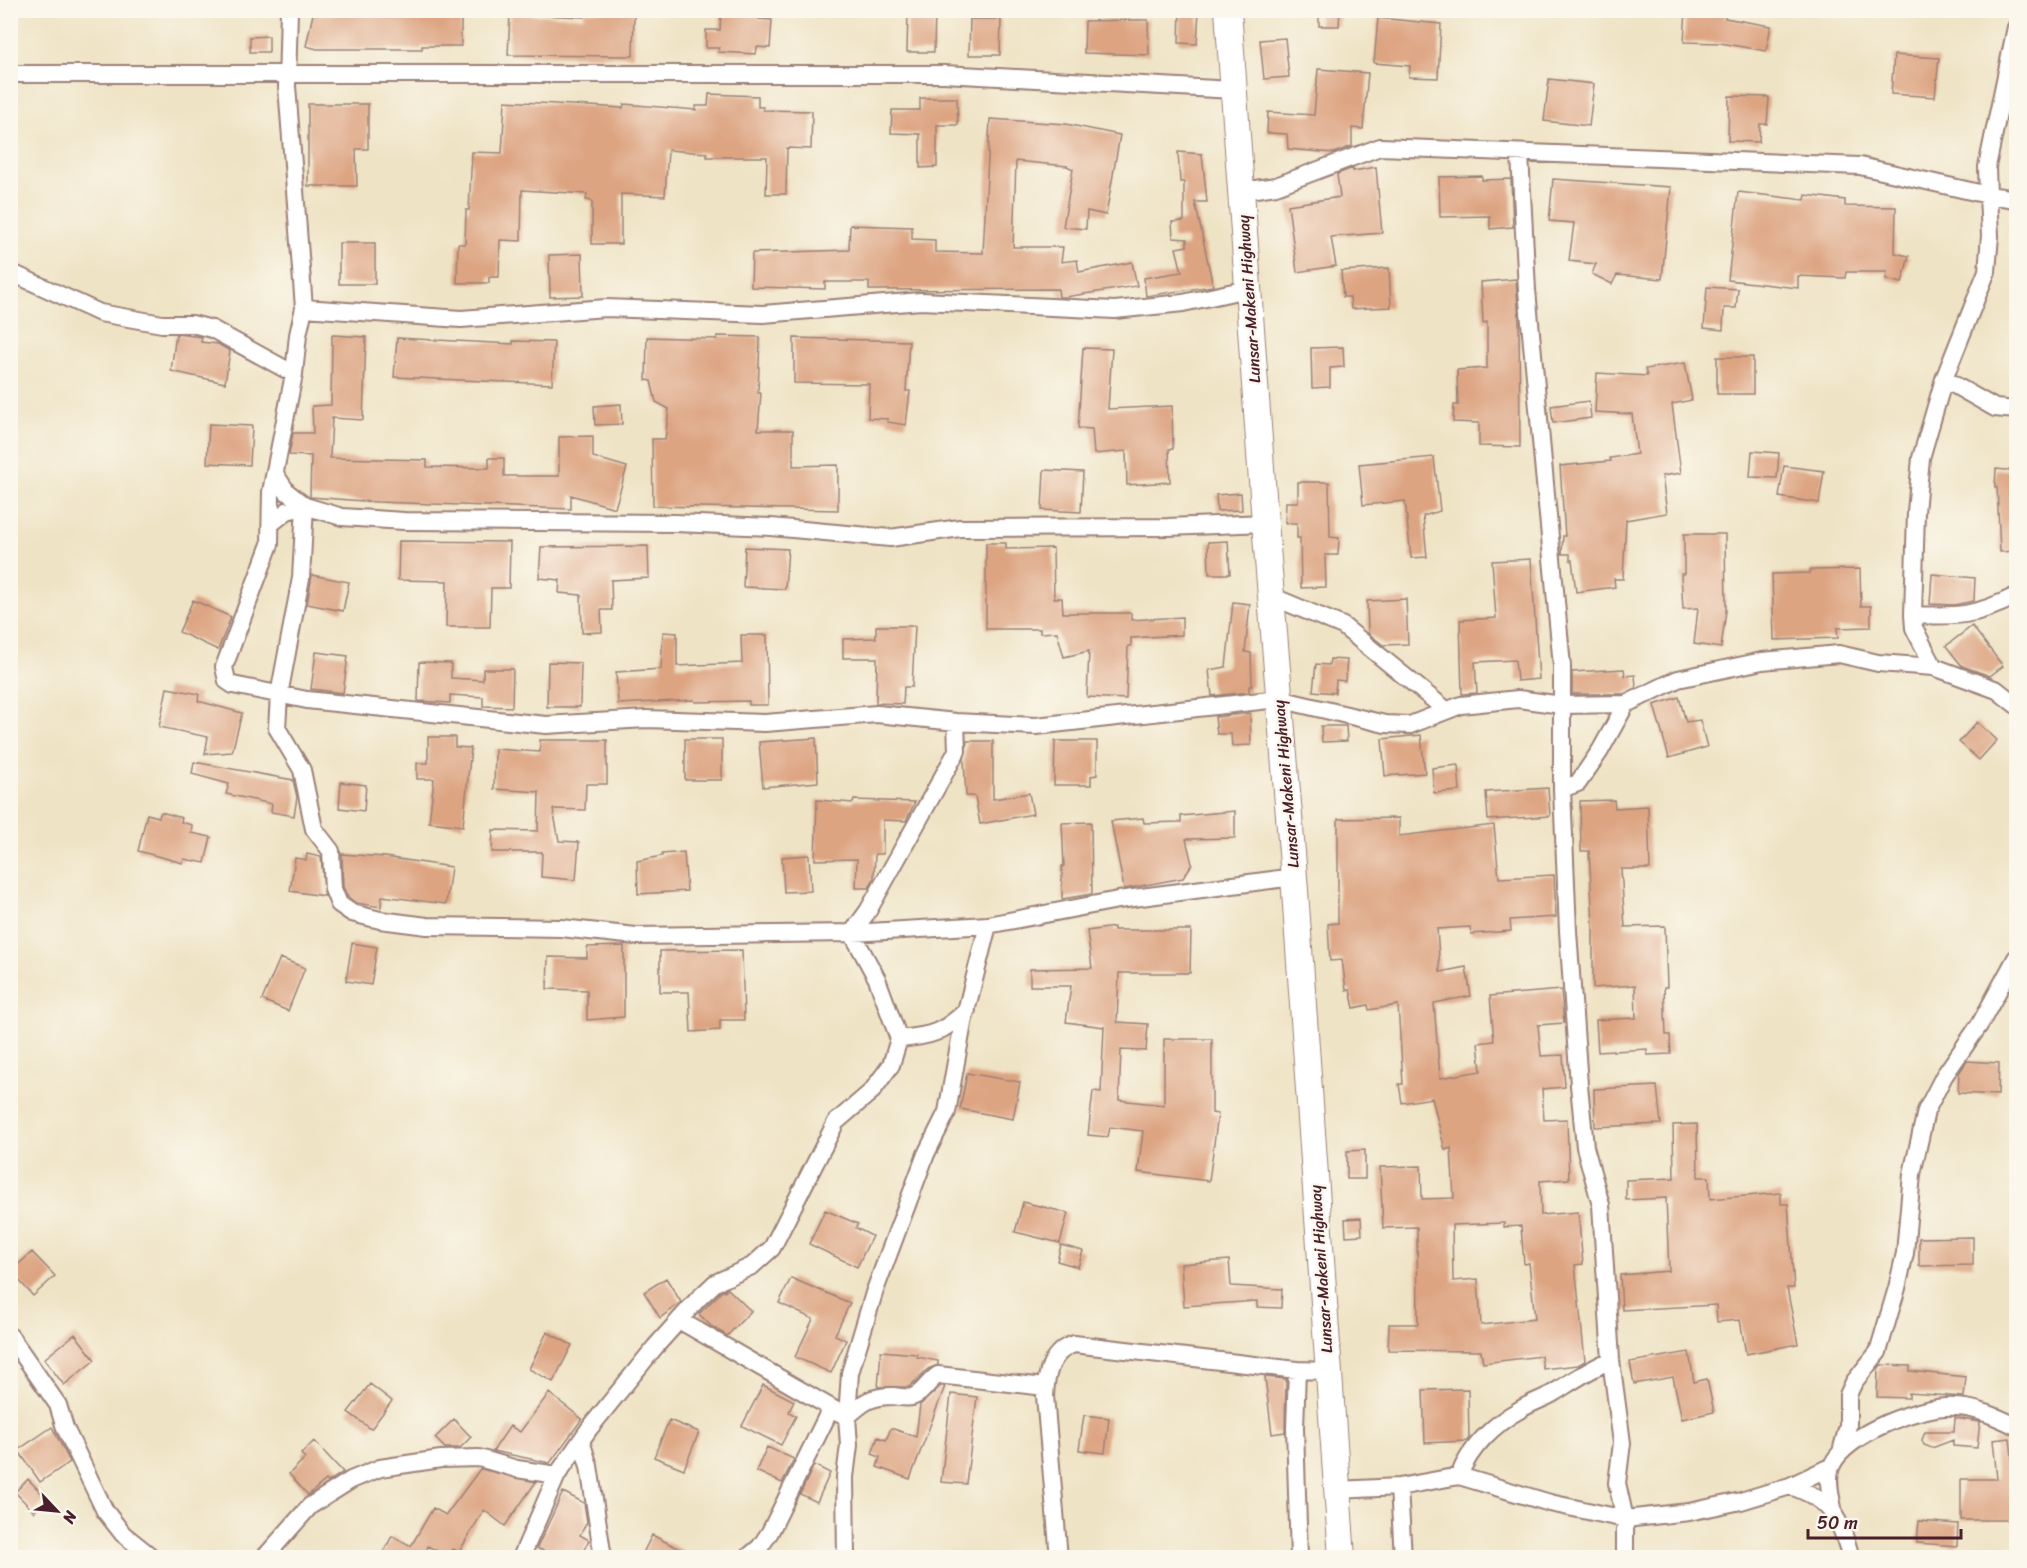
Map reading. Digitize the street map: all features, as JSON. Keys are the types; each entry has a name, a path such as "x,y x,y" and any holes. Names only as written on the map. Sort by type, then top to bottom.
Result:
{"main road":[{"name":"Lunsar-Makeni Highway","path":"1228,10 1264,523 1294,877 1342,1557"}],"street":[{"path":"289,10 286,73 304,308 298,335 294,374 271,492 272,523 265,564 224,668 227,681 233,685 279,695 546,724 646,719 765,723 877,714 956,722 1036,726 1279,699 1385,724 1410,724 1461,705 1518,699 1562,705 1626,704 1678,680 1762,661 1839,654 1878,663 1934,668 1997,690 2016,705"},
{"path":"1934,668 1914,628 1918,476 1944,379 1987,271 1990,236 1987,167 2016,27"},
{"path":"10,74 944,74 1233,90"},
{"path":"1242,191 1276,186 1380,147 1860,166 1988,195 2016,199"},
{"path":"1520,154 1527,290 1562,666 1562,789 1568,931 1579,1085 1585,1147 1601,1205 1611,1360 1622,1443 1617,1483 1625,1519 1625,1557"},
{"path":"10,272 100,313 162,324 192,324 212,329 294,374"},
{"path":"304,308 461,319 606,308 763,314 921,301 1115,310 1183,303 1247,290"},
{"path":"1944,379 1995,408 2016,410"},
{"path":"275,474 288,492 305,506 342,517 404,521 675,523 771,527 890,538 960,528 1168,528 1264,523"},
{"path":"272,523 286,511 305,506"},
{"path":"305,506 301,578 279,695 277,728 302,770 314,829 331,851 333,889 339,904 352,912 380,920 427,926 561,927 636,936 852,933 988,925 1118,900 1294,877"},
{"path":"1270,596 1343,626 1446,710"},
{"path":"1913,615 1958,617 1988,610 2016,596"},
{"path":"1562,789 1578,783 1600,751 1626,704"},
{"path":"852,933 868,911 957,751 956,722"},
{"path":"846,1557 845,1477 849,1445 847,1417 850,1373 874,1293 926,1154 947,1112 967,1010 988,925"},
{"path":"521,1557 556,1474 679,1320 715,1283 752,1266 771,1248 836,1122 872,1091 891,1065 899,1039 877,979 852,933"},
{"path":"1834,1514 1830,1490 1830,1467 1842,1448 1848,1426 1848,1395 1854,1383 1878,1352 1897,1288 1905,1253 1911,1174 1926,1111 1944,1076 1980,1024 2016,958"},
{"path":"899,1039 927,1036 948,1028 967,1010"},
{"path":"679,1320 847,1417"},
{"path":"10,1336 58,1405 65,1428 105,1511 123,1534 153,1557"},
{"path":"1059,1557 1046,1387 1056,1355 1063,1348 1074,1344 1297,1370 1328,1371"},
{"path":"1459,1476 1466,1457 1486,1435 1520,1409 1553,1394 1580,1374 1611,1360"},
{"path":"1297,1370 1295,1428 1299,1557"},
{"path":"847,1417 867,1399 878,1396 912,1397 920,1393 928,1381 938,1376 1046,1387"},
{"path":"1842,1448 1907,1415 1953,1406 1981,1411 2016,1426"},
{"path":"747,1557 760,1547 771,1532 820,1425 831,1408"},
{"path":"581,1441 589,1466 603,1557"},
{"path":"264,1557 310,1506 351,1480 380,1468 441,1459 479,1458 517,1469 556,1474"},
{"path":"1337,1490 1399,1487 1459,1476 1550,1503 1625,1519 1689,1512 1741,1501 1790,1486 1830,1467"},
{"path":"1790,1486 1808,1492 1828,1504 1842,1526 1851,1557"},
{"path":"1399,1487 1403,1557"}],"building":[{"path":"721,10 760,10 759,19 772,20 770,48 757,47 756,54 718,52 719,48 706,48 706,30 720,30"},
{"path":"908,10 935,10 934,52 907,52"},
{"path":"1180,10 1199,10 1197,44 1179,43"},
{"path":"1319,10 1340,10 1339,26 1319,26"},
{"path":"1686,10 1725,10 1725,18 1771,26 1766,51 1720,43 1684,42"},
{"path":"584,11 634,12 633,56 508,55 510,14 584,17"},
{"path":"373,13 461,16 461,46 422,46 422,49 317,49 306,46 313,14"},
{"path":"1378,18 1441,24 1438,78 1409,77 1410,66 1374,63"},
{"path":"970,19 1001,19 1000,55 969,55"},
{"path":"1148,20 1149,55 1084,53 1085,21"},
{"path":"269,36 269,52 250,52 250,37"},
{"path":"1285,38 1289,77 1264,79 1260,40"},
{"path":"1894,55 1939,58 1935,97 1891,94"},
{"path":"1318,69 1368,73 1363,129 1352,128 1352,146 1334,153 1288,149 1287,134 1267,133 1268,112 1314,115"},
{"path":"1549,79 1594,84 1589,126 1544,121"},
{"path":"709,94 758,96 758,107 763,107 763,110 812,111 811,149 787,148 786,194 766,194 767,157 707,157 707,153 668,150 665,196 621,194 621,244 592,244 592,201 586,200 587,194 522,190 521,241 500,240 499,277 489,277 489,283 457,283 458,244 465,244 466,210 469,210 472,152 502,153 505,101 623,108 624,104 696,110 696,106 708,106"},
{"path":"1729,96 1769,97 1767,124 1760,124 1759,142 1728,141"},
{"path":"920,98 957,98 958,125 937,125 937,167 920,168 920,134 891,133 892,110 920,110"},
{"path":"308,104 368,104 368,149 356,149 357,186 308,186"},
{"path":"990,119 1066,124 1120,135 1106,215 1087,211 1086,229 1063,227 1073,169 1067,166 1016,161 1013,247 1063,247 1061,262 1077,260 1079,272 1132,262 1137,286 1065,297 1059,297 1058,289 869,290 869,282 825,282 825,289 751,287 752,253 849,250 850,225 912,227 912,239 935,240 935,252 983,253"},
{"path":"1178,152 1202,154 1207,202 1195,202 1213,286 1146,296 1144,278 1182,272 1176,248 1187,246 1187,239 1173,238 1172,222 1184,221 1184,182 1180,182"},
{"path":"1376,167 1382,233 1331,237 1336,266 1297,272 1288,205 1340,197 1337,174 1353,168 1353,171"},
{"path":"1482,176 1482,180 1511,179 1513,227 1490,229 1490,216 1440,217 1439,177"},
{"path":"1553,179 1671,187 1662,279 1617,275 1612,284 1592,274 1596,264 1569,261 1574,223 1549,221"},
{"path":"1738,192 1805,200 1806,195 1845,200 1845,206 1896,207 1895,253 1909,256 1902,283 1886,279 1887,272 1846,272 1845,278 1798,276 1798,288 1728,280"},
{"path":"339,243 375,243 375,284 339,284"},
{"path":"582,254 583,296 550,297 549,255"},
{"path":"1389,268 1391,307 1351,309 1350,297 1343,297 1341,271"},
{"path":"1516,279 1519,320 1520,447 1479,446 1479,423 1453,422 1454,405 1458,405 1457,370 1487,368 1487,322 1483,323 1481,282"},
{"path":"1707,287 1738,289 1736,308 1724,308 1723,330 1704,328"},
{"path":"176,334 202,337 201,342 218,344 230,351 225,383 171,371"},
{"path":"332,335 366,337 363,420 332,418 330,458 427,460 427,467 489,468 489,458 504,458 504,476 559,476 559,437 593,436 593,457 627,467 615,508 571,495 571,509 377,502 310,497 311,456 289,455 293,433 313,433 312,406 331,405"},
{"path":"717,336 760,337 758,393 761,393 758,430 793,430 793,466 838,465 838,510 653,506 652,439 665,439 669,409 656,402 651,381 646,380 647,337 717,339"},
{"path":"397,338 513,344 513,341 554,342 552,384 394,377"},
{"path":"794,338 909,341 906,391 910,391 906,425 887,422 888,419 868,418 869,384 794,383"},
{"path":"1343,347 1344,367 1330,368 1330,387 1312,388 1311,348"},
{"path":"1083,348 1112,349 1108,409 1172,406 1173,449 1169,449 1170,482 1127,485 1126,451 1094,454 1092,429 1078,428"},
{"path":"1717,357 1753,357 1753,394 1717,394"},
{"path":"1685,363 1692,400 1672,404 1681,473 1662,476 1667,513 1626,520 1623,579 1614,579 1615,587 1576,592 1570,554 1562,554 1563,536 1565,536 1560,466 1611,461 1610,458 1637,454 1632,414 1595,412 1597,373 1647,376 1645,369"},
{"path":"1589,401 1591,418 1553,423 1551,406"},
{"path":"621,404 622,424 595,425 594,406"},
{"path":"209,424 252,426 250,465 207,463"},
{"path":"1752,451 1779,453 1777,478 1750,477"},
{"path":"1434,457 1440,511 1423,516 1427,557 1411,558 1405,501 1363,505 1359,464"},
{"path":"1784,466 1824,471 1819,503 1779,497"},
{"path":"1996,469 2016,471 2016,551 2000,552 1997,487 1995,487"},
{"path":"1044,470 1083,472 1081,512 1042,510"},
{"path":"1298,482 1329,482 1330,537 1339,538 1338,555 1325,555 1326,587 1301,588 1300,538 1297,538 1297,523 1285,523 1286,502 1298,502"},
{"path":"1241,493 1242,510 1217,511 1216,495"},
{"path":"1684,534 1725,534 1726,611 1721,648 1694,644 1698,608 1683,609 1681,574 1684,574"},
{"path":"399,541 510,542 509,588 491,588 490,627 446,627 447,581 398,580"},
{"path":"1228,541 1230,574 1209,574 1208,542"},
{"path":"986,543 1006,543 1006,549 1053,548 1054,598 1062,598 1063,613 1131,613 1131,620 1182,617 1182,635 1131,638 1131,646 1128,646 1126,699 1087,697 1089,651 1064,657 1057,632 1040,633 1040,629 986,629"},
{"path":"648,546 649,578 611,580 612,610 601,610 602,632 582,633 581,595 559,593 560,580 539,578 541,547"},
{"path":"745,547 788,549 785,589 743,587"},
{"path":"1531,559 1539,679 1517,681 1515,660 1475,662 1477,693 1462,694 1460,620 1496,618 1492,561"},
{"path":"1860,569 1861,606 1871,606 1871,627 1837,628 1838,638 1774,640 1772,574 1810,573 1810,570"},
{"path":"1932,574 1975,578 1974,601 1954,605 1930,604"},
{"path":"312,575 349,582 343,611 307,604"},
{"path":"1406,599 1408,644 1383,645 1368,633 1367,601"},
{"path":"193,600 231,617 218,650 179,632"},
{"path":"1233,602 1250,604 1245,652 1251,653 1252,686 1249,686 1249,692 1212,696 1209,670 1226,667"},
{"path":"876,626 915,626 912,687 904,687 903,704 876,703 877,658 843,658 843,639 876,638"},
{"path":"1972,626 2003,666 1990,676 1962,666 1946,646"},
{"path":"663,632 677,633 677,666 742,663 741,635 767,635 768,705 749,705 749,701 695,702 694,700 618,704 616,672 661,669"},
{"path":"316,652 348,656 343,693 311,689"},
{"path":"1330,659 1347,660 1345,681 1336,680 1335,693 1313,691 1316,664 1329,665"},
{"path":"419,662 451,663 451,678 483,680 483,669 513,669 512,707 483,706 483,697 450,695 450,703 418,701"},
{"path":"548,662 581,663 580,707 547,707"},
{"path":"1624,669 1625,676 1635,675 1636,688 1624,694 1572,694 1572,672"},
{"path":"167,688 199,694 198,701 242,713 232,752 205,754 208,737 159,727"},
{"path":"1679,697 1686,722 1700,720 1707,747 1669,758 1654,705"},
{"path":"1250,713 1251,745 1232,746 1231,734 1217,734 1215,717"},
{"path":"1977,722 1997,740 1979,760 1959,742"},
{"path":"1321,726 1346,726 1347,741 1322,742"},
{"path":"1421,735 1425,773 1385,776 1382,739"},
{"path":"428,737 455,737 455,747 471,748 463,826 429,822 434,779 417,779 417,763 428,763"},
{"path":"816,738 818,782 763,787 759,742"},
{"path":"685,739 722,739 722,780 685,780"},
{"path":"540,740 607,740 607,784 586,784 585,810 553,809 559,841 579,842 576,880 541,877 542,852 492,852 493,830 538,831 539,792 494,789 495,749 540,752"},
{"path":"967,741 993,741 993,799 1029,793 1033,814 980,824 975,796 966,796 964,760"},
{"path":"1055,741 1097,741 1097,775 1091,776 1091,785 1054,785"},
{"path":"194,762 293,780 297,797 294,816 271,812 272,804 226,794 229,784 192,774"},
{"path":"1458,765 1460,791 1434,793 1432,768"},
{"path":"341,782 366,785 364,811 339,808"},
{"path":"1548,788 1550,816 1488,820 1486,792"},
{"path":"817,800 853,803 854,800 915,802 906,821 883,820 883,854 875,854 874,878 869,888 856,888 857,859 815,860"},
{"path":"1614,800 1615,808 1648,806 1650,869 1621,869 1625,927 1665,926 1666,1035 1670,1035 1671,1054 1647,1055 1647,1049 1598,1052 1596,1020 1636,1018 1635,985 1593,988 1593,924 1589,851 1581,851 1580,801"},
{"path":"1235,811 1235,838 1186,839 1192,864 1183,878 1124,889 1111,821 1143,818 1144,823 1181,822 1181,816"},
{"path":"161,812 182,818 181,822 192,825 191,833 211,837 205,863 184,859 183,863 138,851 147,814 159,817"},
{"path":"1399,818 1399,836 1494,825 1499,878 1554,875 1556,917 1510,920 1511,931 1471,934 1470,927 1437,929 1440,972 1466,967 1471,996 1434,1003 1440,1078 1481,1071 1478,1043 1494,1041 1490,996 1561,990 1564,1023 1538,1025 1541,1056 1563,1055 1565,1087 1542,1089 1544,1120 1567,1119 1569,1179 1540,1181 1541,1215 1578,1212 1583,1264 1575,1265 1585,1361 1578,1365 1543,1369 1541,1356 1483,1363 1481,1351 1388,1350 1389,1324 1418,1324 1417,1227 1383,1228 1380,1167 1421,1166 1422,1199 1454,1198 1451,1148 1445,1150 1432,1098 1402,1103 1399,1084 1403,1084 1398,1005 1369,1010 1368,1005 1354,1008 1350,990 1346,990 1342,960 1330,961 1328,924 1338,923 1338,819","holes":["1504,1223 1504,1227 1521,1226 1524,1264 1529,1263 1535,1319 1481,1325 1478,1279 1453,1281 1452,1225"]},
{"path":"1091,822 1092,894 1062,899 1062,866 1064,866 1062,823"},
{"path":"684,852 687,891 638,894 637,861 662,856 662,854"},
{"path":"307,854 321,857 325,896 290,891 295,858 306,860"},
{"path":"342,854 385,857 451,867 446,904 382,896 381,907 356,903 348,897 343,887"},
{"path":"809,855 811,891 784,892 782,857"},
{"path":"1114,927 1114,930 1191,930 1190,973 1119,973 1117,1022 1148,1024 1146,1051 1121,1050 1119,1100 1164,1105 1164,1039 1212,1039 1212,1113 1218,1114 1209,1181 1138,1172 1143,1131 1110,1127 1108,1137 1088,1135 1093,1091 1101,1092 1104,1027 1066,1022 1071,986 1030,986 1030,969 1092,968 1087,931"},
{"path":"352,943 377,947 371,985 346,981"},
{"path":"624,946 624,1017 587,1020 587,990 547,989 548,957 587,958 587,947"},
{"path":"742,950 744,1020 720,1020 720,1030 691,1032 689,992 660,992 660,951"},
{"path":"280,958 305,968 288,1011 262,1000"},
{"path":"1967,1061 1999,1063 1998,1095 1958,1093 1959,1073"},
{"path":"967,1073 1020,1082 1013,1119 960,1109"},
{"path":"1657,1086 1661,1124 1595,1127 1594,1089"},
{"path":"1697,1124 1698,1177 1709,1177 1710,1199 1781,1193 1781,1204 1788,1204 1794,1288 1787,1288 1798,1344 1746,1354 1740,1320 1717,1322 1716,1305 1622,1310 1620,1275 1669,1271 1666,1198 1626,1200 1626,1180 1674,1178 1673,1125"},
{"path":"1365,1150 1365,1179 1347,1179 1347,1151"},
{"path":"1023,1202 1068,1213 1060,1243 1015,1232"},
{"path":"825,1210 858,1224 856,1228 872,1236 857,1267 809,1244"},
{"path":"1361,1218 1362,1235 1346,1236 1345,1219"},
{"path":"1973,1237 1973,1265 1919,1266 1919,1238"},
{"path":"1061,1245 1083,1251 1078,1267 1057,1261"},
{"path":"32,1252 55,1276 33,1296 11,1271"},
{"path":"1229,1260 1231,1286 1282,1289 1281,1308 1257,1307 1257,1301 1184,1306 1181,1264"},
{"path":"666,1278 681,1302 660,1318 644,1292"},
{"path":"791,1278 850,1303 835,1335 846,1340 831,1373 795,1357 813,1319 779,1303"},
{"path":"728,1289 751,1311 727,1336 711,1326 699,1314 721,1292"},
{"path":"547,1332 572,1345 553,1382 529,1369"},
{"path":"75,1334 95,1360 64,1385 44,1359"},
{"path":"881,1351 917,1354 917,1357 938,1361 938,1365 928,1369 909,1387 878,1387"},
{"path":"1689,1352 1694,1382 1707,1379 1714,1412 1682,1419 1673,1377 1634,1384 1630,1362"},
{"path":"1881,1365 1910,1366 1910,1371 1966,1377 1964,1397 1909,1393 1909,1398 1877,1397 1878,1369"},
{"path":"1265,1377 1286,1379 1285,1432 1272,1434"},
{"path":"370,1384 392,1401 371,1429 348,1412"},
{"path":"763,1385 794,1401 789,1412 796,1416 781,1445 742,1426"},
{"path":"941,1386 945,1386 910,1479 877,1467 880,1457 872,1454 878,1437 886,1440 891,1428 916,1437 920,1405"},
{"path":"1468,1389 1469,1438 1467,1441 1425,1443 1423,1390"},
{"path":"549,1393 582,1419 550,1463 493,1451 510,1426 520,1432"},
{"path":"951,1394 977,1397 966,1484 941,1482"},
{"path":"1084,1415 1109,1418 1105,1453 1079,1450"},
{"path":"1955,1418 1980,1422 1977,1448 1953,1446 1953,1440 1932,1448 1924,1445 1922,1440 1925,1432 1954,1432"},
{"path":"454,1419 471,1437 460,1448 445,1448 435,1438"},
{"path":"669,1420 699,1432 684,1469 654,1457"},
{"path":"52,1427 70,1462 40,1482 18,1450"},
{"path":"2010,1438 2013,1466 2016,1466 2016,1520 1961,1520 1961,1479 1997,1479 1993,1440"},
{"path":"314,1441 343,1472 328,1482 326,1480 308,1495 289,1474 305,1458 301,1454"},
{"path":"767,1447 794,1459 782,1483 756,1471"},
{"path":"814,1465 830,1473 817,1502 800,1494"},
{"path":"480,1469 536,1482 505,1526 484,1510 459,1552 453,1549 448,1557 428,1546 425,1553 434,1557 381,1557 392,1536 411,1546 433,1508 446,1515"},
{"path":"28,1479 47,1499 34,1512 15,1492"},
{"path":"563,1492 584,1503 587,1522 580,1535 589,1540 580,1557 555,1557 537,1548"},
{"path":"1919,1521 1958,1524 1957,1546 1917,1543"},
{"path":"652,1535 696,1557 641,1557"}]}
